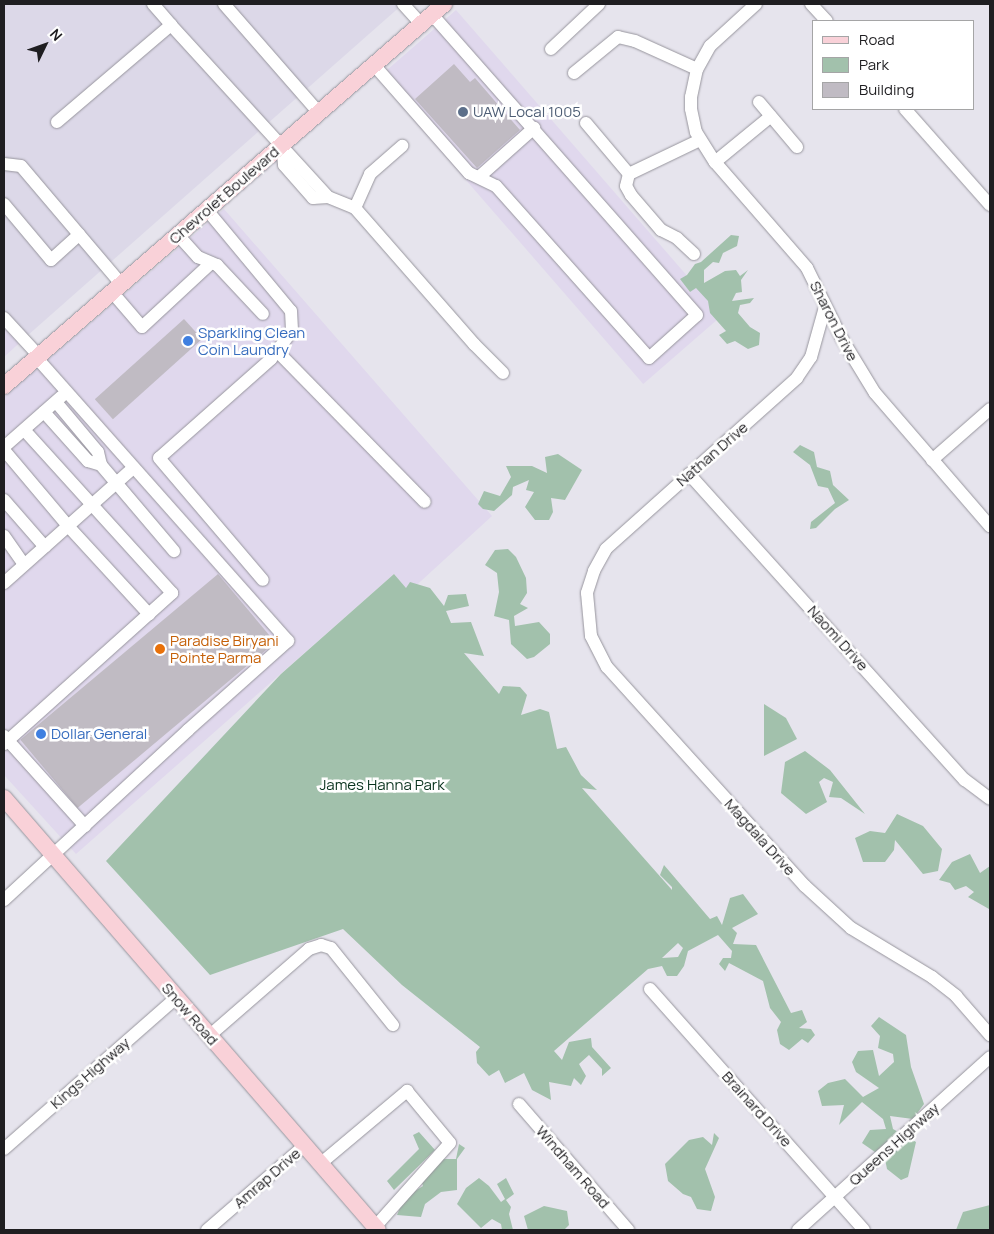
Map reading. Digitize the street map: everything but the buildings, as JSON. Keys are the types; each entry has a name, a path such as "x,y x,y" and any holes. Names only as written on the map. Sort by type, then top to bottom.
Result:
{"main road":[{"name":"Chevrolet Boulevard","path":"4,386 432,14"},
{"name":"Snow Road","path":"4,798 377,1228"}],"street":[{"path":"154,4 328,197 355,208 474,344 503,373"},
{"path":"224,4 319,113"},
{"path":"374,65 469,173 496,186 649,358 697,315 432,14 403,4"},
{"path":"551,49 599,4"},
{"name":"Sharon Drive","path":"756,4 710,46 697,69 692,85 691,109 700,140 715,162 797,254 807,268 842,339 875,393 990,526"},
{"path":"811,4 826,20"},
{"path":"58,122 171,25"},
{"path":"574,73 618,37 635,41 697,69"},
{"path":"759,102 797,147"},
{"path":"906,110 990,205"},
{"path":"715,162 771,116"},
{"path":"586,123 629,174"},
{"path":"479,177 534,128"},
{"path":"629,174 700,140"},
{"path":"355,208 370,174 402,146"},
{"path":"4,164 21,166 79,235 142,327 211,263"},
{"path":"629,174 626,186 631,195 661,230 677,238 694,254"},
{"path":"4,204 51,260 79,235"},
{"path":"207,210 291,311 292,331 277,351 159,458 262,580"},
{"path":"178,235 198,257 217,265 263,314"},
{"name":"Nathan Drive","path":"587,594 594,571 606,549 797,378 811,357 825,307"},
{"path":"4,318 66,392 288,641 4,900"},
{"path":"277,351 425,502"},
{"path":"66,392 4,448 68,526 149,614"},
{"path":"56,402 98,452 101,465 174,551"},
{"path":"932,460 990,409"},
{"path":"44,412 88,461 101,465"},
{"path":"24,430 172,593 5,740 85,826"},
{"path":"4,583 133,468"},
{"name":"Naomi Drive","path":"690,474 965,780 990,799"},
{"path":"4,500 45,547"},
{"path":"4,536 24,565"},
{"name":"Magdala Drive","path":"587,594 591,636 607,667 805,886 850,928 932,977 956,996 990,1035"},
{"path":"209,1036 309,949 321,944 331,948 393,1025"},
{"name":"Brainard Drive","path":"650,989 864,1230"},
{"name":"Kings Highway","path":"4,1149 176,998"},
{"name":"Queens Highway","path":"798,1230 990,1057"},
{"path":"320,1164 407,1091 450,1143 377,1228"},
{"name":"Windham Road","path":"519,1104 628,1230"},
{"name":"Amrap Drive","path":"207,1230 304,1146"}],"shaded area":[{"path":"4,4 403,4 27,336 4,310"},
{"path":"456,10 722,316 643,384 378,78"},
{"path":"224,209 492,516 409,592 394,574 76,854 4,775 4,397"},
{"path":"4,310 27,336 4,357"}],"green space":[{"path":"731,235 739,236 737,246 723,253 719,263 713,262 704,270 704,283 725,271 736,270 740,276 748,270 741,280 742,292 736,293 732,301 754,298 750,303 740,305 738,313 750,327 760,333 759,345 748,349 735,341 727,344 719,335 726,331 710,313 708,301 696,288 690,292 680,279 687,275 695,264 701,262"},
{"path":"800,445 814,452 817,467 830,471 833,485 849,500 835,509 816,528 810,529 811,522 835,503 828,488 818,486 810,465 793,452"},
{"path":"558,454 582,470 565,500 551,498 553,512 549,520 535,520 525,507 534,492 526,490 529,480 513,487 512,495 494,511 483,509 478,504 484,491 500,496 511,477 506,466 532,466 547,473 545,457"},
{"path":"508,549 516,557 526,578 527,593 520,604 528,608 514,616 515,626 539,622 550,634 550,644 534,657 527,659 511,644 509,620 494,616 499,592 497,573 485,565 495,550"},
{"name":"James Hanna Park","path":"394,574 406,588 410,582 430,588 444,606 448,595 466,594 469,606 446,611 451,623 471,622 484,656 464,653 499,694 503,686 520,687 527,695 521,715 540,709 549,712 557,749 566,747 581,775 597,790 582,788 672,890 672,887 660,875 664,865 710,919 717,916 722,925 730,898 743,894 758,914 732,928 737,933 733,944 756,945 791,1013 802,1010 807,1022 799,1028 811,1029 815,1035 808,1043 802,1039 789,1050 780,1044 777,1030 781,1022 770,1008 763,981 729,963 725,971 719,964 723,958 731,958 732,951 718,935 688,951 684,966 677,976 667,976 662,966 648,969 554,1051 562,1060 569,1042 591,1038 592,1047 611,1068 602,1076 602,1069 589,1055 579,1064 586,1076 581,1085 574,1078 571,1086 549,1082 551,1100 532,1090 524,1073 505,1083 499,1070 489,1076 477,1063 476,1052 480,1047 402,985 343,929 210,975 106,861 281,674","holes":["678,943 683,948 678,957 662,958"]},
{"path":"764,704 786,718 797,739 764,756"},
{"path":"805,751 830,770 865,814 841,798 829,797 833,782 824,778 819,782 827,802 806,814 781,793 785,762"},
{"path":"897,814 923,826 942,849 938,871 923,874 895,840 894,850 885,862 863,862 855,838 870,831 885,833"},
{"path":"970,854 980,873 990,866 989,909 968,897 974,892 966,886 955,890 950,883 939,880 952,862"},
{"path":"879,1017 906,1035 911,1067 924,1104 913,1119 890,1116 893,1129 916,1142 908,1177 901,1180 887,1169 885,1159 862,1143 870,1130 886,1129 883,1119 862,1102 839,1125 844,1105 822,1106 818,1091 828,1083 845,1079 863,1097 879,1088 856,1072 852,1062 858,1051 873,1050 879,1076 894,1062 893,1054 878,1048 880,1036 871,1026"},
{"path":"419,1132 435,1150 394,1190 387,1181 419,1149 413,1135"},
{"path":"714,1133 719,1138 705,1169 715,1197 711,1211 697,1209 691,1197 683,1194 668,1181 665,1164 689,1140 703,1137 712,1145"},
{"path":"459,1144 465,1148 457,1159 457,1190 441,1192 425,1204 421,1217 397,1215 404,1198 423,1186 419,1173 440,1159 456,1159"},
{"path":"479,1178 489,1186 501,1202 505,1199 497,1184 506,1178 514,1194 506,1200 511,1207 509,1214 513,1230 502,1230 501,1224 492,1219 481,1228 457,1204 466,1188"},
{"path":"990,1205 990,1230 956,1230 963,1212"},
{"path":"544,1206 567,1211 569,1225 564,1230 528,1230 524,1216"}],"place":[{"name":"UAW Local 1005","path":"463,112"},
{"name":"Sparkling Clean Coin Laundry","path":"188,341"},
{"name":"Paradise Biryani Pointe Parma","path":"160,649"},
{"name":"Dollar General","path":"41,734"}]}
